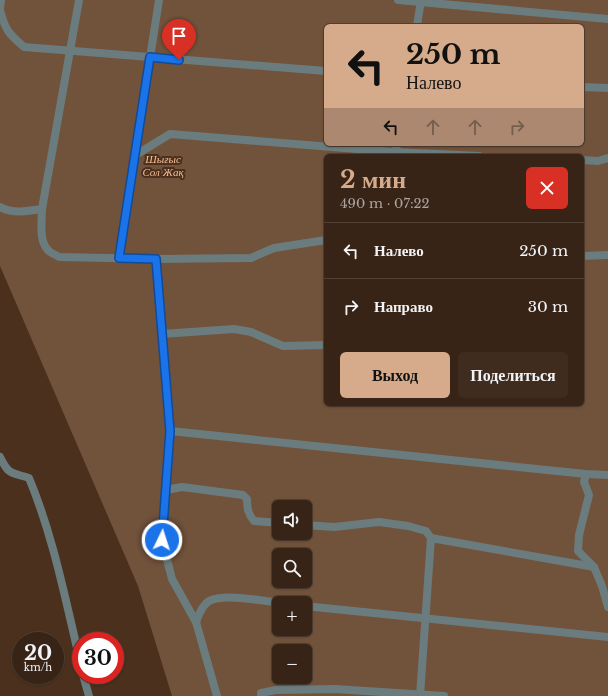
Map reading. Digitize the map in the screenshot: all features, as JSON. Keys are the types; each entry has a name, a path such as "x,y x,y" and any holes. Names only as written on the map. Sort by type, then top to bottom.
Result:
{"street":[{"path":"1,0 0,9 4,25 10,35 24,47 324,71"},
{"path":"79,0 42,209 42,237 45,246 50,252 59,257 156,259 251,258 274,248 324,240"},
{"path":"119,258 159,0"},
{"path":"398,0 608,19"},
{"path":"417,24 421,1"},
{"path":"584,86 608,88"},
{"path":"134,156 170,134 324,146"},
{"path":"330,146 446,154"},
{"path":"584,160 598,161 608,158"},
{"path":"0,207 6,210 21,212 42,209"},
{"path":"584,256 608,255"},
{"path":"156,259 170,431 162,540 172,579 196,622 217,696"},
{"path":"162,334 234,329 250,332 283,346 324,345"},
{"path":"170,431 586,474 608,475"},
{"path":"0,457 6,469 10,472 29,478 53,549 73,632"},
{"path":"586,474 584,482 589,495 579,535 578,551 594,567 602,586 608,607"},
{"path":"166,490 182,487 243,495 247,500 247,508 254,521 272,522"},
{"path":"312,525 334,527 379,522 408,526 426,532 431,538 594,567"},
{"path":"420,695 431,538"},
{"path":"196,622 201,610 209,601 223,597 272,602"},
{"path":"312,607 608,637"},
{"path":"86,684 89,696"},
{"path":"261,696 261,693 276,690 335,689 444,696"}],"green space":[{"name":"Шығыс Сол Жақ","path":"0,0 608,0 608,696 172,696 138,586 0,266"}],"route":[{"path":"162,540 170,431 156,259 119,258 150,57 179,60"}]}
